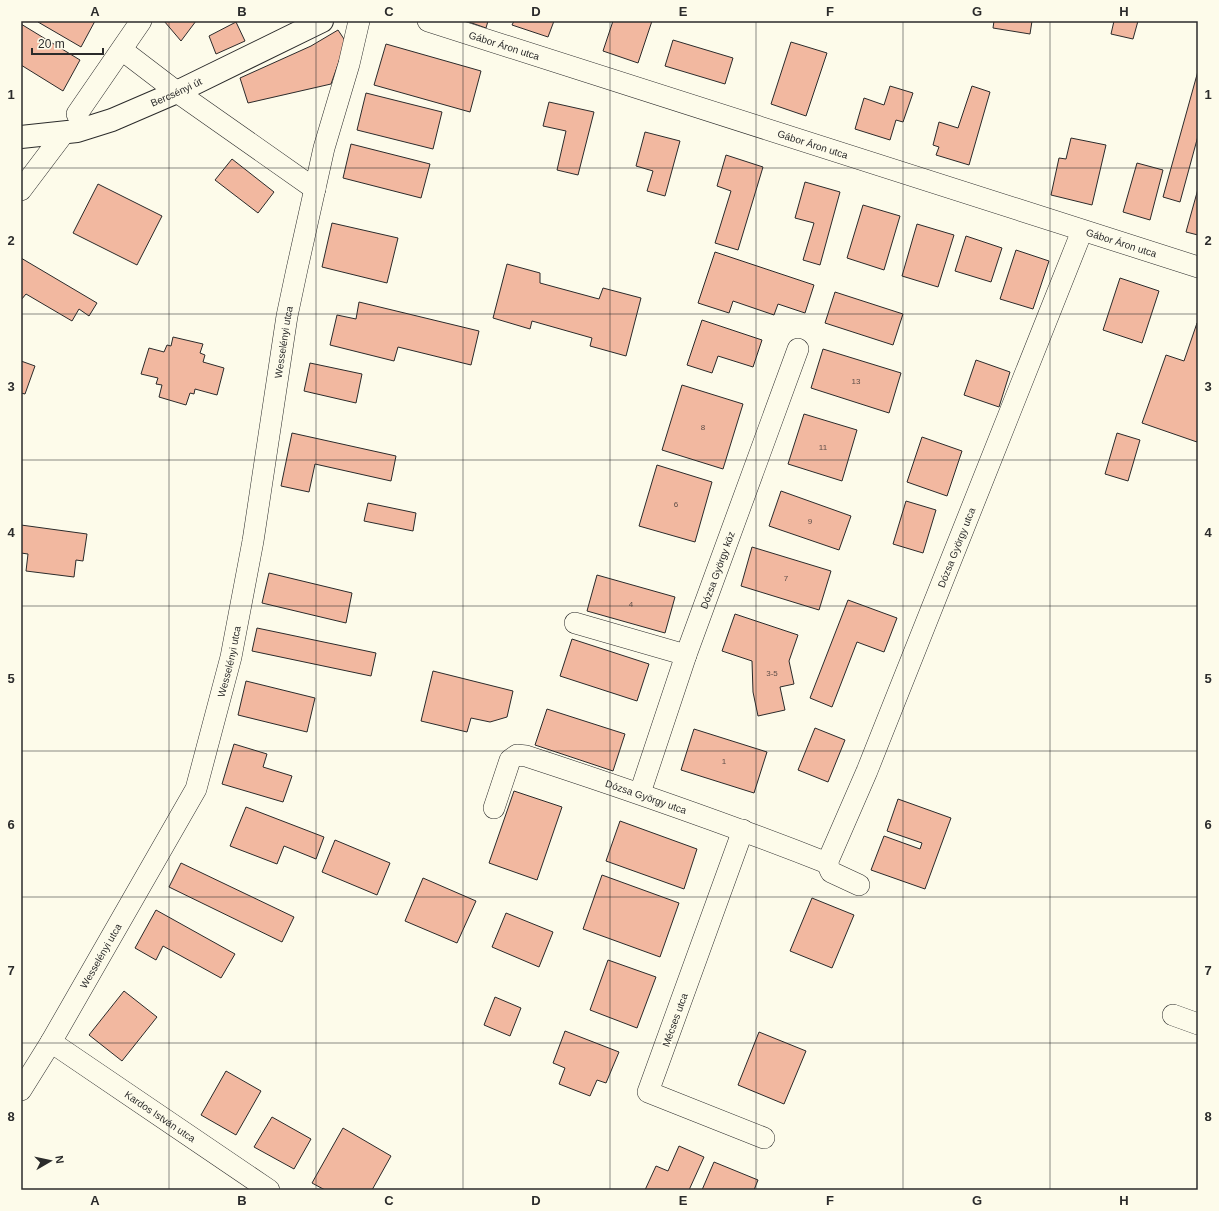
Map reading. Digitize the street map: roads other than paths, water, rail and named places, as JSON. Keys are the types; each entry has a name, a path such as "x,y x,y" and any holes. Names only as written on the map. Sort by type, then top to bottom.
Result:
{"street":[{"path":"77,114 141,21"},
{"name":"Bercsényi út","path":"21,137 64,133 112,120 177,92 322,21"},
{"name":"Wesselényi utca","path":"21,1090 51,1042 196,789 231,657 253,541 287,316 324,148 349,64 359,21"},
{"name":"Gábor Áron utca","path":"428,21 1198,267"},
{"path":"122,50 177,92 314,189"},
{"path":"21,190 64,133"},
{"name":"Dózsa György utca","path":"859,885 831,872 828,863 867,771 1082,231"},
{"name":"Dózsa György köz","path":"640,793 686,655 798,349"},
{"path":"575,623 686,655"},
{"name":"Dózsa György utca","path":"494,808 510,760 517,755 526,756 640,793 743,830 828,863"},
{"name":"Mécses utca","path":"743,830 648,1092 764,1138"},
{"path":"1173,1015 1198,1024"},
{"name":"Kardos István utca","path":"51,1042 269,1190"}]}
